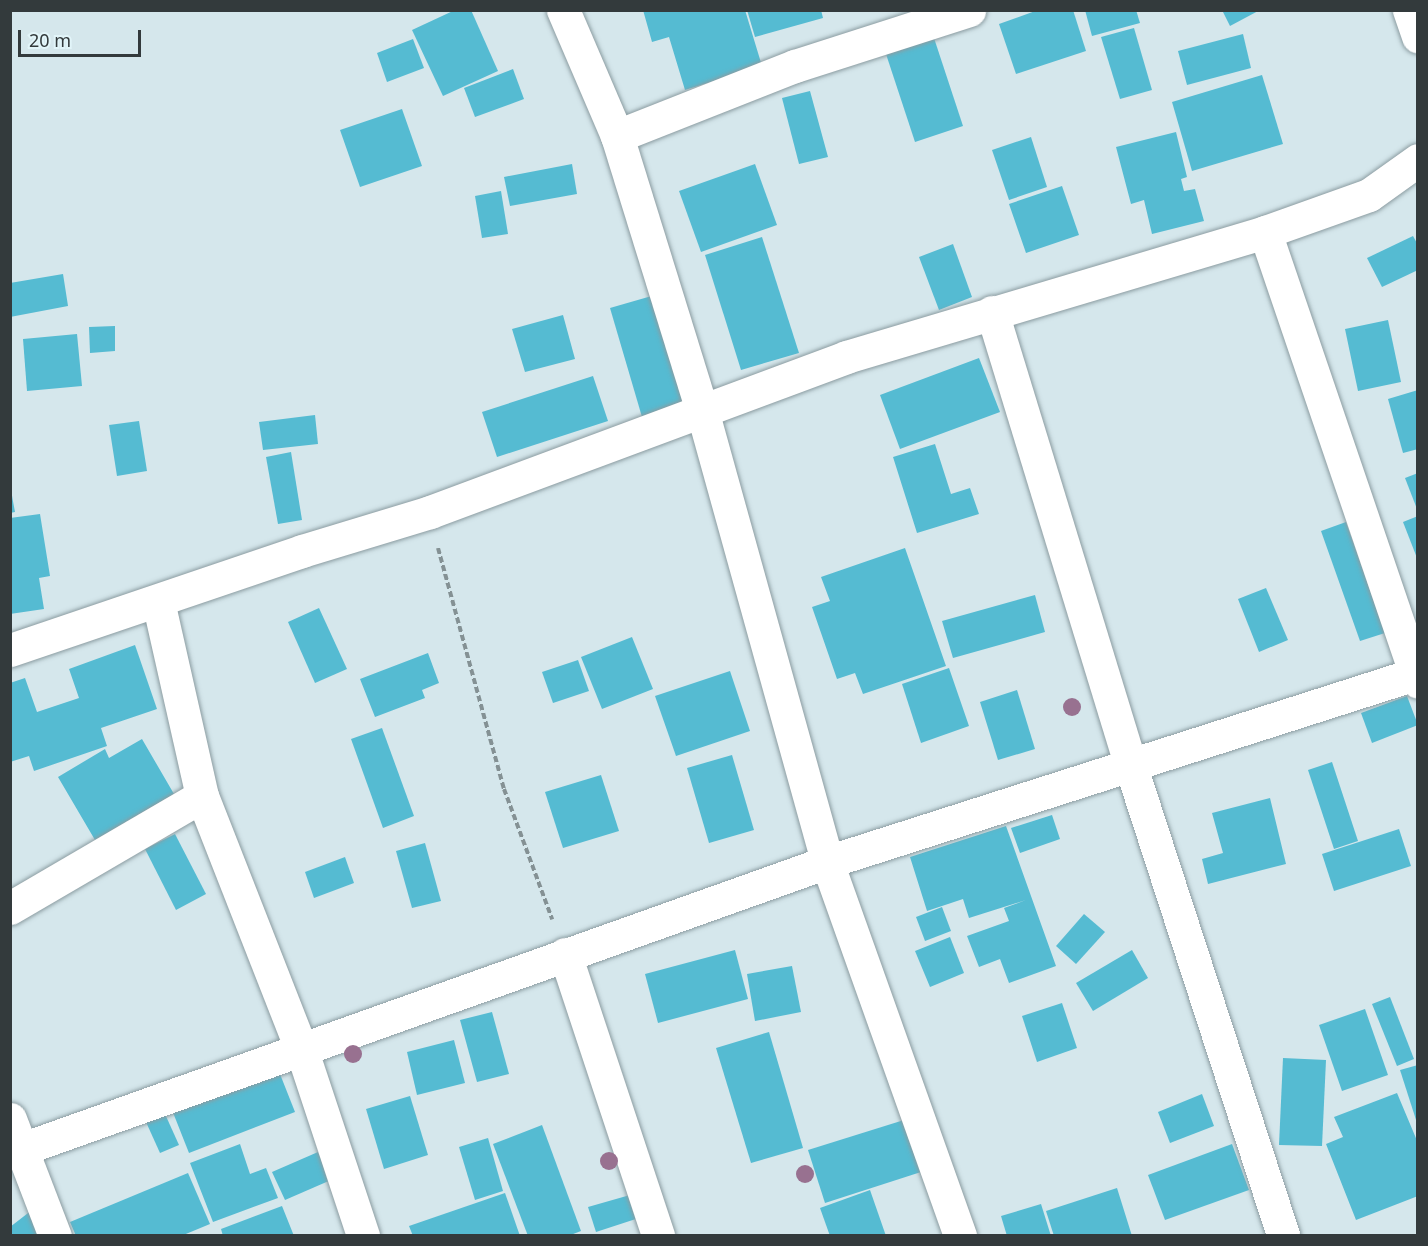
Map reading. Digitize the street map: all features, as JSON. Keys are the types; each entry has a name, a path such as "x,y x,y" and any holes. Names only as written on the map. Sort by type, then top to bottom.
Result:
{"street":[{"path":"562,10 616,136 702,410 827,862 960,1236"},
{"path":"616,136 795,66 969,10"},
{"path":"1408,10 1418,36"},
{"path":"10,650 302,551 430,512 846,357 1265,232 1369,195 1418,160"},
{"path":"22,1149 827,862 1130,764 1417,676 1265,232"},
{"path":"992,312 1130,764 1283,1236"},
{"path":"158,601 202,796 301,1048 363,1236"},
{"path":"10,908 202,796"},
{"path":"565,954 658,1236"},
{"path":"10,1119 55,1236"}],"path":[{"path":"430,512 459,633 504,789 565,954"}],"building":[{"path":"455,10 471,10 498,71 443,96 412,30"},
{"path":"643,10 745,10 762,66 685,90 669,37 652,42"},
{"path":"747,10 821,10 823,18 755,37"},
{"path":"1038,10 1073,10 1086,51 1016,74 999,24"},
{"path":"1085,10 1136,10 1140,23 1092,36"},
{"path":"1222,10 1260,10 1230,26"},
{"path":"1134,28 1152,90 1120,99 1101,37"},
{"path":"1243,34 1251,68 1187,85 1178,51"},
{"path":"933,35 963,126 915,142 885,51"},
{"path":"413,39 424,68 387,82 377,53"},
{"path":"513,69 524,99 475,117 464,88"},
{"path":"1262,75 1283,144 1192,171 1172,102"},
{"path":"810,91 828,157 799,164 782,98"},
{"path":"402,109 422,166 360,187 340,130"},
{"path":"1176,132 1187,177 1181,179 1184,191 1195,189 1204,221 1152,234 1144,200 1131,204 1116,147"},
{"path":"1031,137 1047,187 1009,200 992,150"},
{"path":"572,164 577,194 510,206 504,177"},
{"path":"755,164 777,225 701,252 679,191"},
{"path":"1062,186 1079,235 1026,253 1009,204"},
{"path":"501,191 508,234 482,238 475,196"},
{"path":"1413,236 1418,245 1418,270 1382,287 1367,258"},
{"path":"762,237 799,353 741,370 705,255"},
{"path":"953,244 972,297 939,310 919,257"},
{"path":"63,274 68,306 10,317 10,283"},
{"path":"662,293 694,401 642,417 610,308"},
{"path":"563,315 575,359 525,372 512,329"},
{"path":"1388,320 1401,382 1358,391 1345,329"},
{"path":"115,326 115,351 90,353 89,327"},
{"path":"77,334 82,386 27,391 23,339"},
{"path":"979,358 1000,412 900,449 880,395"},
{"path":"593,376 608,421 497,457 482,412"},
{"path":"1418,390 1418,449 1403,453 1388,399"},
{"path":"315,415 318,444 263,450 259,422"},
{"path":"139,421 147,471 117,476 109,425"},
{"path":"935,444 951,494 970,488 979,514 917,533 893,457"},
{"path":"291,452 302,520 278,524 266,457"},
{"path":"1418,473 1418,509 1417,509 1405,478"},
{"path":"10,485 15,512 10,513"},
{"path":"40,514 50,576 39,578 44,609 10,614 10,518"},
{"path":"1418,516 1418,558 1417,558 1403,522"},
{"path":"1346,522 1385,633 1360,641 1321,531"},
{"path":"905,548 946,666 863,694 855,673 837,679 812,607 830,601 821,577"},
{"path":"1266,588 1288,640 1259,652 1238,599"},
{"path":"1035,595 1045,632 953,658 942,621"},
{"path":"319,608 347,669 315,683 288,622"},
{"path":"632,637 653,689 602,709 581,657"},
{"path":"135,645 157,709 101,728 107,746 34,771 29,756 10,762 10,683 25,678 37,712 79,698 69,669"},
{"path":"428,653 439,683 422,690 425,698 375,717 360,679"},
{"path":"578,660 589,691 553,703 542,672"},
{"path":"949,668 969,726 921,743 902,684"},
{"path":"730,671 750,731 676,756 655,696"},
{"path":"1017,690 1035,749 998,760 980,702"},
{"path":"1407,696 1418,725 1372,743 1361,713"},
{"path":"382,728 414,816 383,828 351,739"},
{"path":"142,739 174,794 95,840 58,777 105,749 109,758"},
{"path":"732,755 754,830 709,843 687,768"},
{"path":"1332,762 1358,841 1334,849 1308,770"},
{"path":"601,775 619,831 563,848 545,792"},
{"path":"1270,798 1286,864 1208,884 1202,859 1223,853 1212,813"},
{"path":"1052,815 1060,839 1020,853 1011,828"},
{"path":"1006,826 1056,966 1009,983 1000,959 979,967 967,936 1009,921 1004,908 1026,900 969,918 963,899 927,911 910,857"},
{"path":"1399,829 1411,866 1334,891 1322,854"},
{"path":"175,834 206,894 176,910 145,849"},
{"path":"425,843 441,901 412,908 396,851"},
{"path":"345,857 354,883 314,898 305,872"},
{"path":"942,907 951,931 925,941 916,917"},
{"path":"1084,914 1105,932 1076,964 1056,946"},
{"path":"950,937 964,973 930,987 915,951"},
{"path":"735,950 748,999 658,1023 645,974"},
{"path":"1132,950 1148,978 1093,1011 1076,983"},
{"path":"792,966 801,1012 755,1021 747,974"},
{"path":"1390,997 1414,1059 1397,1066 1372,1004"},
{"path":"1062,1003 1077,1048 1037,1062 1022,1016"},
{"path":"1365,1009 1388,1075 1342,1091 1319,1025"},
{"path":"492,1012 509,1074 477,1082 460,1020"},
{"path":"769,1032 803,1148 751,1163 716,1048"},
{"path":"454,1040 465,1083 417,1095 407,1052"},
{"path":"1283,1058 1326,1060 1322,1146 1279,1145"},
{"path":"1418,1065 1418,1123 1417,1123 1400,1070"},
{"path":"278,1069 295,1112 189,1153 172,1110"},
{"path":"1397,1093 1418,1143 1418,1196 1356,1220 1326,1144 1343,1137 1334,1117"},
{"path":"1202,1094 1214,1126 1170,1143 1158,1112"},
{"path":"410,1096 428,1155 384,1169 366,1109"},
{"path":"165,1114 179,1145 160,1153 146,1122"},
{"path":"904,1120 921,1172 825,1203 808,1150"},
{"path":"542,1125 581,1231 568,1236 528,1236 493,1144"},
{"path":"488,1138 503,1191 475,1200 459,1147"},
{"path":"240,1144 250,1174 266,1168 278,1198 213,1222 190,1163"},
{"path":"1232,1144 1249,1190 1165,1220 1148,1175"},
{"path":"318,1152 331,1180 285,1200 272,1172"},
{"path":"188,1173 210,1224 181,1236 76,1236 70,1222"},
{"path":"1117,1188 1132,1236 1054,1236 1046,1211"},
{"path":"870,1190 886,1236 830,1236 820,1208"},
{"path":"505,1193 520,1236 413,1236 409,1226"},
{"path":"637,1193 645,1216 596,1232 588,1207"},
{"path":"1041,1204 1051,1236 1007,1236 1001,1216"},
{"path":"282,1206 294,1236 223,1236 221,1229"},
{"path":"32,1210 52,1236 10,1236 10,1227"}]}
